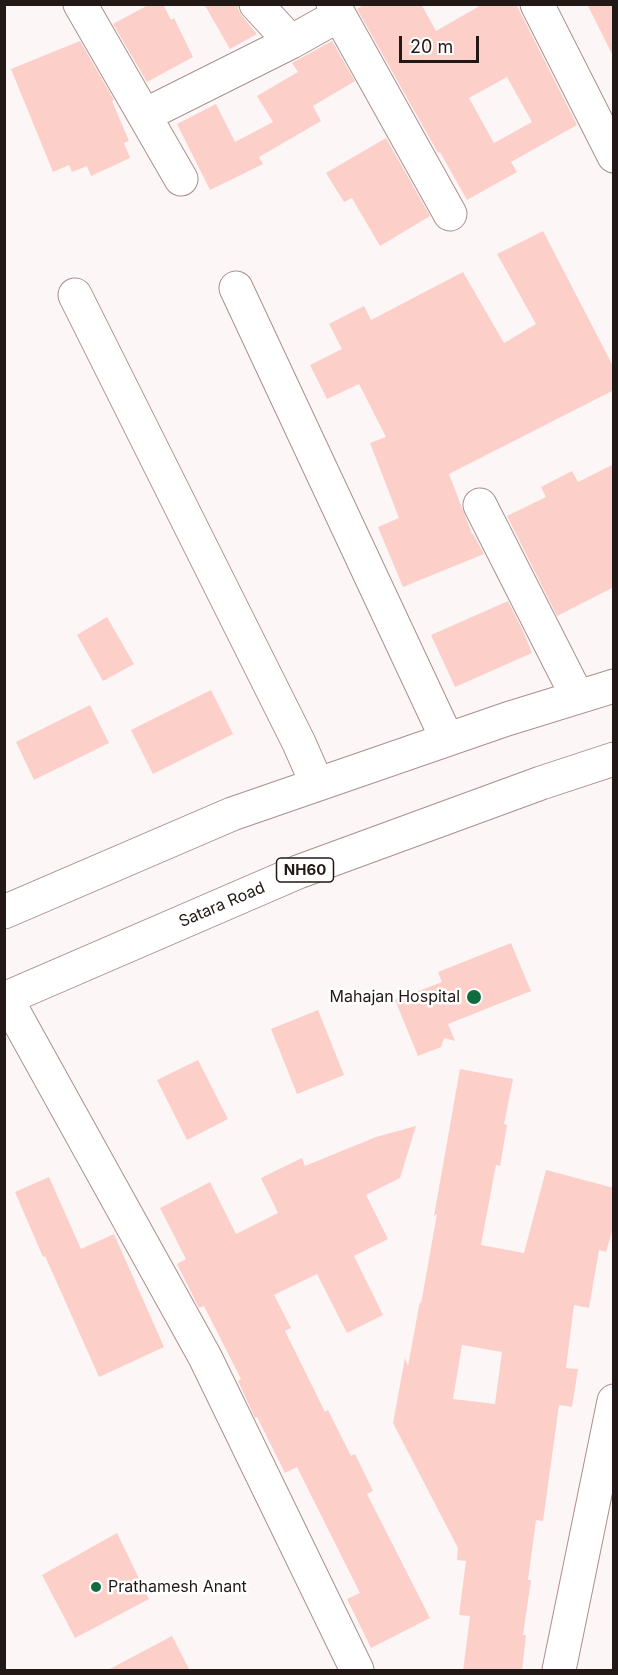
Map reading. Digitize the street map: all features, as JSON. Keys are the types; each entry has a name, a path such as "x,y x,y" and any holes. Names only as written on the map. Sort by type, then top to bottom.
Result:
{"main road":[{"path":"80,4 181,179"},
{"path":"256,4 291,42"},
{"path":"537,4 614,156"},
{"path":"145,115 291,42 336,10 450,213"},
{"path":"236,288 447,739"},
{"path":"75,295 299,743 317,784"},
{"path":"480,505 577,696"},
{"path":"4,912 232,814 447,739 614,686"},
{"name":"Satara Road","path":"5,999 298,872 541,783 614,759"},
{"path":"5,999 205,1357 357,1671"},
{"path":"559,1671 614,1401"}],"building":[{"path":"150,4 163,4 171,20 174,18 193,57 147,82 113,24"},
{"path":"204,4 238,4 242,16 257,34 230,49"},
{"path":"365,4 421,4 436,31 483,4 516,4 577,125 511,162 517,172 467,200 357,9","holes":["507,77 532,122 494,143 469,98"]},
{"path":"587,4 614,4 614,58"},
{"path":"80,41 114,100 112,101 129,141 124,143 130,158 91,176 87,166 72,172 69,165 53,172 11,69"},
{"path":"332,41 355,81 313,106 321,121 259,157 263,164 210,190 177,124 216,104 235,142 273,122 257,96 298,72 292,63"},
{"path":"386,138 430,216 380,246 352,198 344,202 326,173"},
{"path":"543,231 614,368 614,390 449,474 472,534 484,554 403,587 378,527 399,518 370,443 386,437 359,384 327,399 310,365 342,349 329,324 364,306 371,320 463,272 504,343 536,324 497,254"},
{"path":"614,464 614,587 557,616 507,516 546,497 541,487 572,471 578,482"},
{"path":"508,601 532,653 455,687 431,635"},
{"path":"107,617 134,664 103,681 77,635"},
{"path":"211,690 233,734 153,774 131,730"},
{"path":"90,705 109,743 34,780 16,742"},
{"path":"511,943 531,991 448,1024 455,1041 444,1038 441,1047 418,1056 395,1000 442,982 438,972"},
{"path":"318,1010 344,1075 297,1094 271,1029"},
{"path":"198,1060 228,1119 187,1140 157,1080"},
{"path":"460,1069 513,1079 504,1124 507,1125 500,1166 496,1165 481,1245 524,1253 546,1170 614,1188 614,1225 606,1252 599,1250 589,1308 574,1305 566,1368 578,1369 572,1407 559,1405 543,1521 536,1520 528,1580 531,1580 523,1635 526,1635 522,1671 463,1671 470,1616 459,1615 466,1561 457,1560 458,1548 393,1423 405,1358 408,1366 420,1301 421,1304 437,1214 434,1216","holes":["462,1345 502,1352 495,1404 453,1399"]},
{"path":"416,1126 400,1178 366,1195 388,1239 354,1256 383,1315 347,1333 317,1274 274,1295 291,1328 285,1331 325,1412 328,1410 351,1456 355,1454 373,1491 367,1494 430,1618 371,1648 347,1599 360,1593 297,1467 285,1473 257,1417 255,1418 238,1381 241,1379 204,1306 199,1308 177,1264 186,1259 160,1208 210,1182 236,1234 278,1213 261,1178 302,1158 305,1166 376,1137"},
{"path":"49,1177 81,1249 114,1234 164,1347 99,1377 15,1192"},
{"name":"Prathamesh Anant","path":"117,1533 149,1599 75,1638 42,1575"},
{"path":"172,1636 190,1671 106,1671"}],"place":[{"name":"Mahajan Hospital","path":"474,997"},
{"name":"Prathamesh Anant","path":"96,1587"}]}
